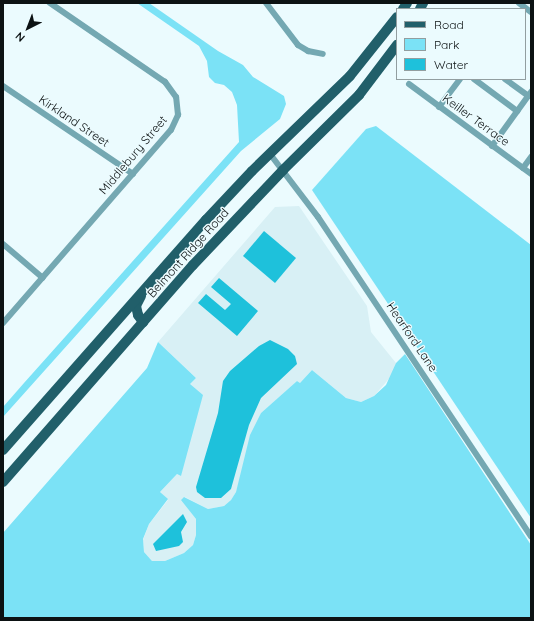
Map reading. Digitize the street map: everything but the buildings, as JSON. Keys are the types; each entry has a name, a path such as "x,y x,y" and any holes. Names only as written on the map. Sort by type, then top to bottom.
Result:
{"main road":[{"name":"Belmont Ridge Road","path":"3,450 144,289 270,154 350,76 396,18"},
{"name":"Belmont Ridge Road","path":"3,482 143,322 283,170 359,95 396,47"},
{"path":"143,322 138,315 136,306 144,289"}],"street":[{"name":"Middlebury Street","path":"3,324 133,174 175,123 178,106 174,92 165,82 50,3"},
{"path":"266,3 298,44 308,51 323,54"},
{"path":"439,107 459,80"},
{"path":"475,80 517,111"},
{"path":"492,146 529,94 507,80"},
{"name":"Keiller Terrace","path":"409,84 531,174"},
{"name":"Kirkland Street","path":"3,86 133,174"},
{"name":"Hearford Lane","path":"270,154 333,239 531,536"},
{"path":"523,168 531,157"},
{"path":"3,244 43,278"}],"shaded area":[{"path":"299,206 367,306 371,332 396,363 394,373 374,396 361,402 346,398 312,370 300,383 297,381 261,413 236,492 231,500 224,506 208,509 185,497 182,500 196,519 196,535 193,545 184,553 165,561 152,561 144,552 143,540 149,524 168,500 160,492 177,474 181,476 190,384 196,378 158,342 275,207"}],"green space":[{"path":"137,3 149,3 218,51 243,65 253,77 284,96 286,104 280,119 241,151 3,417 3,407 239,142 237,105 232,92 224,85 215,83 209,77 207,61 199,46"},
{"path":"376,126 531,245 531,518 312,190 366,129"},
{"path":"158,342 196,378 190,384 203,395 181,476 177,474 160,492 168,499 149,524 143,539 144,552 152,561 165,561 184,553 193,545 196,535 196,519 181,500 184,497 208,509 224,506 231,500 236,492 250,435 261,413 297,381 300,383 312,370 346,398 361,402 374,396 386,385 396,363 405,354 531,545 531,618 3,618 3,533 147,368"}],"water":[{"path":"264,231 296,258 275,283 243,256"},
{"path":"219,278 258,311 237,336 198,303 206,294 225,310 231,304 211,287"},
{"path":"270,340 288,349 295,356 297,364 261,398 249,425 231,489 221,498 205,498 197,492 196,487 218,413 223,381 230,371 259,346"},
{"path":"183,514 187,522 181,532 183,542 179,546 156,551 153,544"}]}
